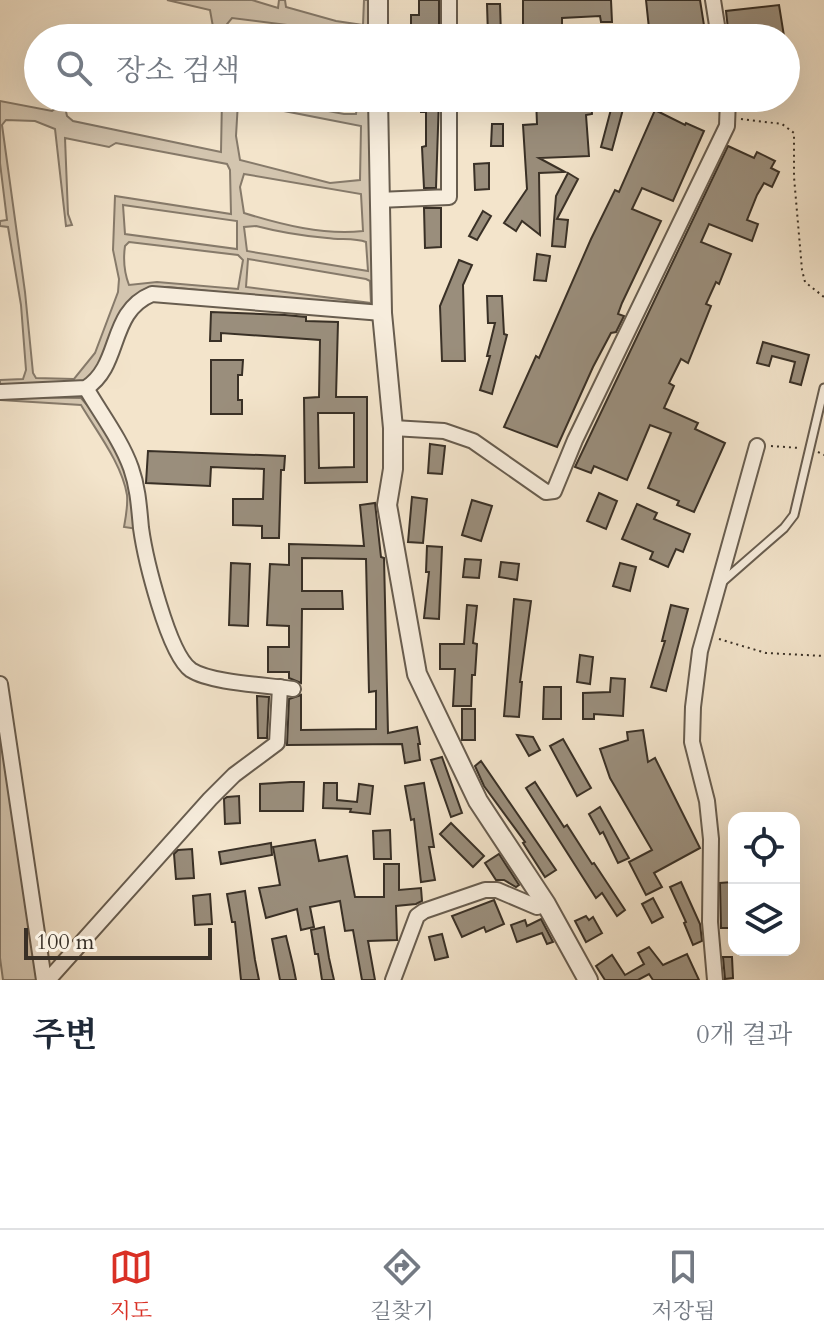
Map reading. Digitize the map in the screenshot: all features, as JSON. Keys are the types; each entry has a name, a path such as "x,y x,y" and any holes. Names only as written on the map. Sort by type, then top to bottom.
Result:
{"street":[{"path":"378,0 378,24"},
{"path":"449,0 449,24"},
{"path":"713,0 717,24"},
{"path":"378,112 382,313 393,428 393,469 387,505 417,674 478,801 546,904 588,980"},
{"path":"378,200 449,197 449,112"},
{"path":"393,428 444,431 473,441 546,492 554,491 575,440 727,126 728,112"},
{"path":"0,392 86,388 96,382 128,309 141,298 152,294 382,313"},
{"path":"46,980 210,799 234,775 277,743 286,688 209,677 191,670 177,652 151,572 141,529 139,493 131,467 86,388"},
{"path":"715,980 710,922 711,839 707,801 692,742 693,707 700,651 757,446"},
{"path":"0,684 46,980"},
{"path":"393,980 417,916 424,911 485,890 497,890 537,907 546,904"}],"lane":[{"path":"719,585 784,528 794,515 824,388"}],"path":[{"path":"728,117 782,124 794,133 794,177 802,270 805,282 824,297"},
{"path":"757,446 810,449 824,455"},
{"path":"705,634 766,653 824,656"}],"shaded area":[{"path":"167,0 252,0 278,8 279,0 285,0 286,7 356,24 279,24 232,18 227,24 212,24 210,10"},
{"path":"364,0 372,0 372,24 363,24"},
{"path":"0,101 24,106 24,112 66,112 73,121 221,152 222,112 237,112 236,136 240,160 330,183 360,180 361,126 289,112 372,112 377,308 168,287 153,289 131,300 106,357 82,384 0,387 0,380 23,379 26,370 21,305 8,227 0,226 0,221 7,220 0,163","holes":["6,120 35,121 55,129 66,226 72,225 68,214 65,138 109,147 116,143 227,164 230,170 231,214 115,196 113,250 119,279 118,292 95,353 74,379 36,378 33,373 2,125","244,174 361,194 363,231 333,232 303,228 244,213 240,187","123,205 237,221 237,249 125,234","256,226 300,235 366,242 368,271 247,251 244,227","129,242 238,255 243,260 238,289 157,282 129,285 125,271 125,246","248,259 366,279 370,281 371,303 246,287"]},
{"path":"0,397 81,398 104,428 120,459 138,529 124,527 127,495 124,483 108,448 81,405 0,400"},
{"path":"0,732 37,980 3,980 0,958"}],"building":[{"path":"419,0 439,0 439,24 411,24 411,15 419,15"},
{"path":"523,0 611,0 612,22 601,22 600,16 562,18 562,24 523,24"},
{"path":"646,0 700,0 704,24 649,24"},
{"path":"487,4 500,4 501,24 488,24"},
{"path":"779,5 782,24 727,24 726,11"},
{"path":"426,112 439,112 436,188 424,188 422,147 426,146"},
{"path":"537,112 592,112 586,115 589,156 539,158 565,172 539,173 540,235 522,221 516,231 504,223 527,189 523,125 537,124"},
{"path":"610,112 622,112 612,150 601,147"},
{"path":"654,112 704,131 673,201 642,188 632,209 661,221 622,303 618,314 624,316 593,367 557,447 504,427 536,356 539,358 591,239 615,190 619,192"},
{"path":"492,124 503,124 503,146 491,146"},
{"path":"728,146 754,158 757,152 775,161 771,168 779,172 772,187 764,183 747,220 758,224 752,241 709,224 701,242 731,254 719,284 716,282 706,304 711,306 688,363 681,359 669,383 674,386 664,408 698,423 695,429 725,443 694,512 677,505 679,501 648,488 671,433 650,425 627,480 594,466 591,473 575,467"},
{"path":"489,163 489,189 475,190 474,164"},
{"path":"568,173 578,179 557,219 568,220 565,247 552,246 556,196"},
{"path":"424,208 441,208 441,247 425,248"},
{"path":"483,211 491,216 477,240 469,236"},
{"path":"537,254 550,256 546,281 534,280"},
{"path":"459,260 472,265 463,285 465,361 442,361 440,306"},
{"path":"487,296 502,296 504,334 507,335 492,394 480,390 495,323 488,323"},
{"path":"211,312 285,315 306,317 306,321 338,322 336,397 367,397 367,482 305,483 304,398 319,397 320,340 221,333 221,341 210,341","holes":["318,413 354,413 354,467 319,468"]},
{"path":"763,342 809,355 801,385 790,382 795,362 772,356 769,366 757,363"},
{"path":"211,360 243,360 242,375 238,375 238,400 242,400 242,414 211,414"},
{"path":"430,444 445,446 442,474 428,473"},
{"path":"148,451 285,456 284,470 281,470 279,538 262,538 262,526 233,525 233,499 263,499 264,469 211,467 210,486 146,483"},
{"path":"599,493 617,501 606,529 587,521"},
{"path":"412,497 427,499 423,543 408,542"},
{"path":"472,500 492,506 481,541 462,535"},
{"path":"375,503 381,557 384,558 388,733 417,727 420,744 420,760 405,763 402,744 287,745 289,699 301,695 301,730 376,729 376,691 369,692 366,559 302,558 302,591 342,591 343,609 302,609 301,683 289,678 289,672 268,672 268,647 289,647 289,626 267,625 270,564 289,565 289,544 364,546 360,505"},
{"path":"637,504 657,513 654,519 690,534 683,552 676,549 668,567 650,559 653,552 622,539"},
{"path":"427,546 442,547 439,619 424,618 429,572 426,572"},
{"path":"465,559 481,560 479,578 463,577"},
{"path":"501,562 519,564 517,580 499,577"},
{"path":"231,563 250,564 248,626 229,625"},
{"path":"620,563 636,567 630,591 613,586"},
{"path":"514,599 531,601 520,682 519,717 504,716"},
{"path":"467,605 477,606 471,706 453,706 455,669 440,669 440,644 464,644"},
{"path":"671,605 688,609 666,691 651,687 665,641 662,641"},
{"path":"580,655 593,657 590,684 577,682"},
{"path":"611,678 625,679 623,716 594,714 594,719 583,719 583,693 610,692"},
{"path":"544,687 561,687 561,719 543,719"},
{"path":"257,696 269,697 267,738 258,738"},
{"path":"462,709 475,709 475,740 462,740"},
{"path":"643,730 648,762 655,758 700,848 654,873 662,887 646,895 629,862 652,850 610,778 600,749 628,740 627,732"},
{"path":"517,735 533,737 540,750 529,756"},
{"path":"563,739 591,788 577,796 550,746"},
{"path":"442,757 462,813 451,817 431,760"},
{"path":"481,761 556,870 545,877 525,842 484,786 475,766"},
{"path":"304,782 303,811 260,811 260,784"},
{"path":"535,782 625,910 617,916 602,893 596,898 526,788"},
{"path":"324,783 337,783 337,800 357,802 359,784 373,786 370,814 350,812 351,809 323,808"},
{"path":"424,783 434,847 429,847 435,880 421,882 414,819 411,820 405,786"},
{"path":"239,796 240,823 225,824 224,799"},
{"path":"600,807 629,858 618,863 603,832 600,834 589,814"},
{"path":"451,823 484,856 473,867 440,834"},
{"path":"390,830 391,859 374,859 373,831"},
{"path":"315,840 319,861 347,856 355,897 384,897 384,864 399,864 399,890 421,888 422,901 396,906 397,940 368,941 375,980 362,980 353,930 345,931 340,901 310,907 314,927 301,930 297,909 266,918 259,888 280,885 273,847"},
{"path":"271,843 272,855 221,864 219,852"},
{"path":"192,849 194,878 176,879 174,854 178,850"},
{"path":"499,854 519,885 516,887 504,880 496,880 485,863"},
{"path":"681,882 700,924 702,941 693,945 670,887"},
{"path":"728,882 728,928 721,928 720,883"},
{"path":"245,891 259,980 241,980 235,922 232,922 227,894"},
{"path":"210,894 212,924 195,925 193,896"},
{"path":"653,898 663,917 652,923 642,904"},
{"path":"494,900 504,924 486,932 484,927 462,937 452,916"},
{"path":"586,916 589,920 593,917 602,933 586,942 575,921"},
{"path":"541,919 553,942 547,944 542,933 517,942 511,925 525,920 527,926"},
{"path":"324,927 334,980 322,980 318,954 315,954 311,930"},
{"path":"442,934 448,957 435,960 429,937"},
{"path":"286,936 296,980 280,980 272,939"},
{"path":"649,947 663,965 687,954 699,980 653,980 649,974 638,980 605,980 596,966 612,955 625,975 644,964 638,953"},
{"path":"723,957 732,957 733,978 725,979"}]}
